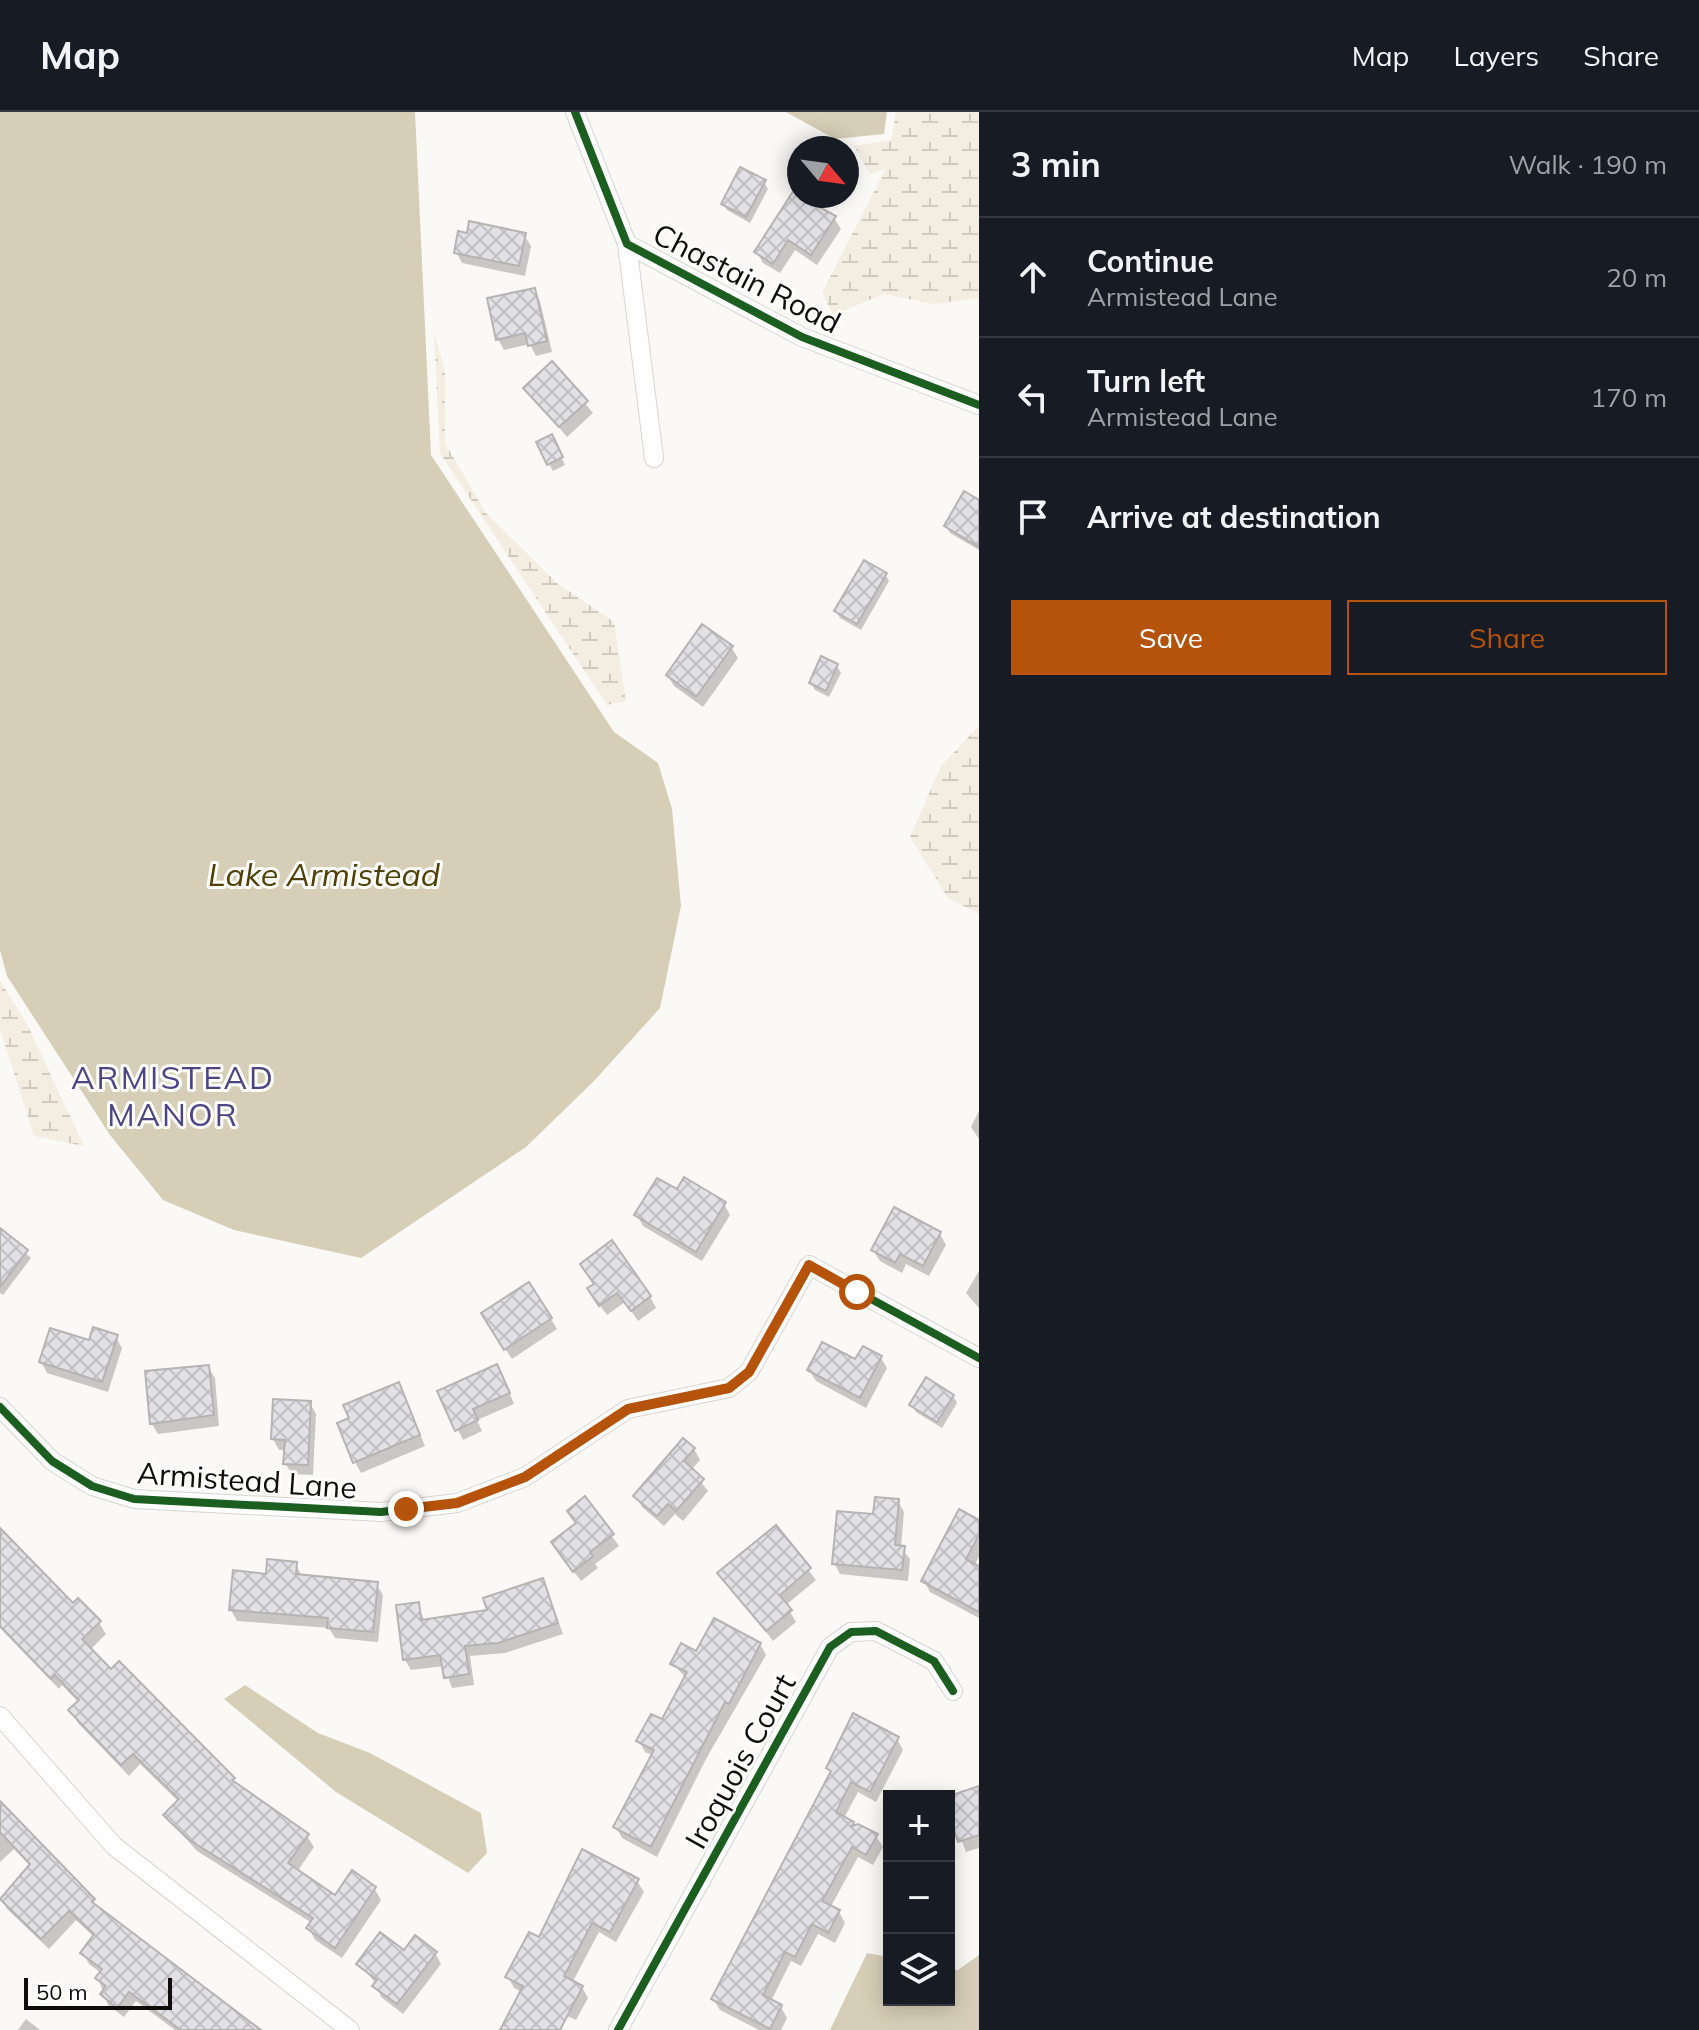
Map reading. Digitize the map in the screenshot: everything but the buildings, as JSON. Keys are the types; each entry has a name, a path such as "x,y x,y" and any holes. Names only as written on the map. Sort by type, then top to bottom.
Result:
{"street":[{"name":"Chastain Road","path":"575,112 627,244 654,458"},
{"name":"Chastain Road","path":"627,244 789,332 979,405"},
{"name":"Armistead Lane","path":"0,1407 52,1461 92,1486 134,1499 381,1512 457,1503 525,1477 628,1409 729,1388 749,1372 809,1265 979,1358"},
{"name":"Iroquois Court","path":"618,2030 830,1647 851,1632 876,1631 934,1661 953,1691"},
{"path":"0,1716 114,1846 350,2030"}],"green space":[{"path":"896,112 979,112 979,298 933,304 884,294 833,315 822,293 886,168 870,174 859,155 859,145 891,140"},
{"path":"434,332 445,371 445,443 486,513 557,583 614,622 626,701 607,705 440,453"},
{"path":"979,726 979,914 948,898 910,837 941,766"},
{"path":"0,981 27,1024 84,1146 34,1136 0,1029"}],"water":[{"name":"Lake Armistead","path":"0,112 415,112 431,455 614,732 658,763 672,809 681,906 660,1008 594,1081 526,1147 361,1258 234,1230 163,1200 110,1135 7,976 0,950"},
{"path":"786,112 887,112 884,134 830,136"},
{"path":"245,1685 318,1733 370,1753 481,1813 487,1853 468,1873 336,1792 224,1699"},
{"path":"867,1953 883,1956 883,2006 955,2006 955,1970 979,1955 979,2030 830,2030"}],"cycle path":[{"path":"575,112 627,244 802,337 979,405"},
{"path":"0,1407 52,1461 92,1486 134,1499 381,1512 457,1503 525,1477 628,1409 729,1388 749,1372 809,1265 979,1358"},
{"path":"618,2030 830,1647 851,1632 876,1631 934,1661 953,1691"}],"district":[{"name":"ARMISTEAD MANOR","path":"173,1096"}],"route":[{"path":"406,1509 457,1503 525,1477 628,1409 729,1388 749,1372 809,1265 857,1292"}]}
